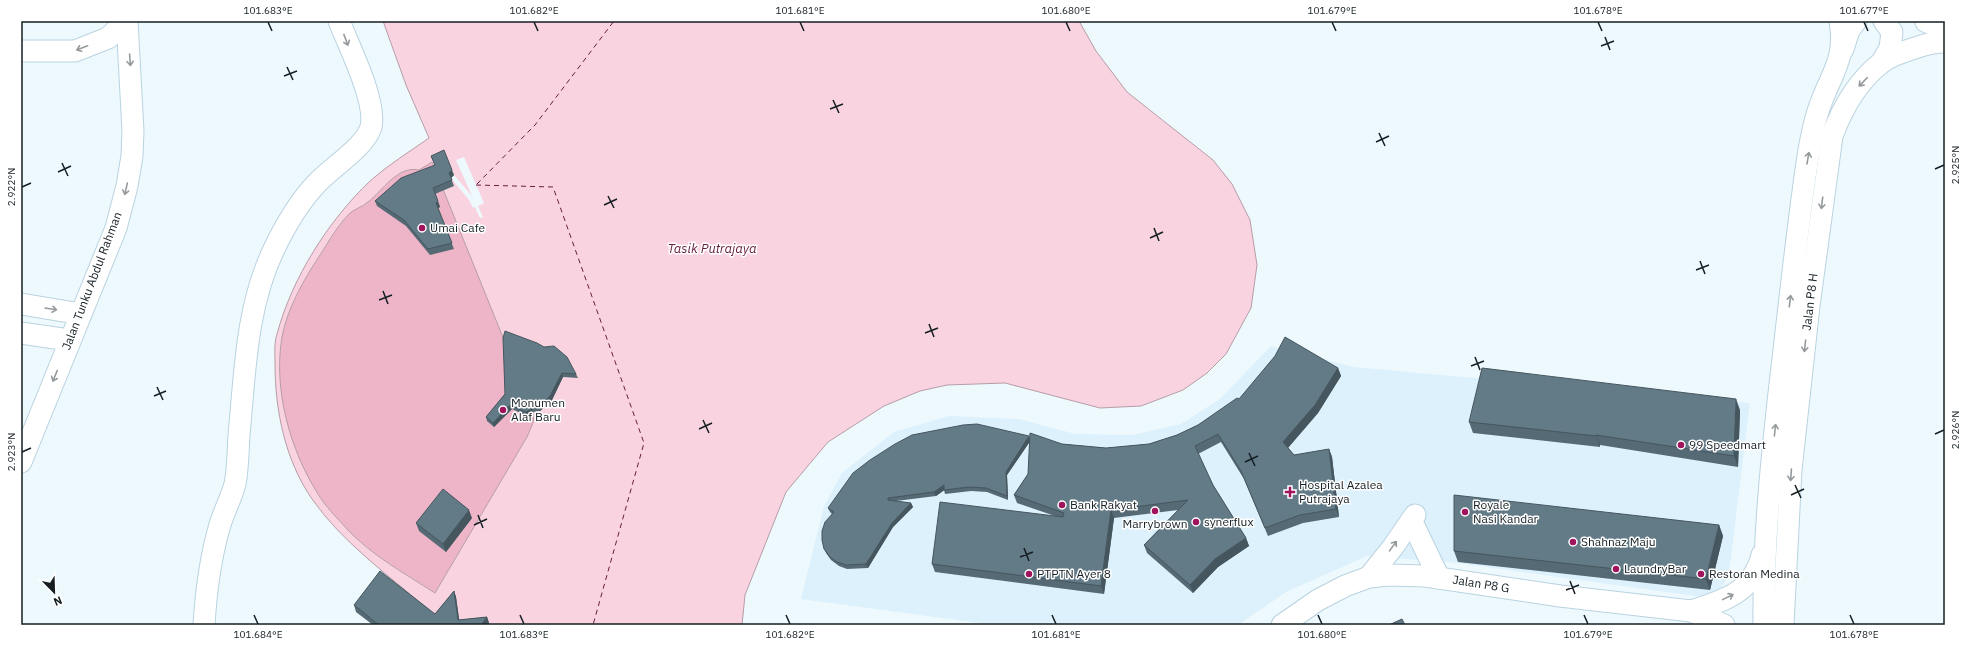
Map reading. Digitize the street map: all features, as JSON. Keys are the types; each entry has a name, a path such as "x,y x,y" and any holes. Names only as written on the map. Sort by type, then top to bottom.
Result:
{"main road":[{"path":"1926,21 1945,29"}],"street":[{"path":"21,51 75,51 108,38 127,21"},
{"name":"Jalan Tunku Abdul Rahman","path":"21,462 69,340 116,228 127,186 132,156 132,90 127,21"},
{"path":"204,625 212,555 220,526 235,484 248,344 255,301 261,281 280,237 302,202 316,184 360,144 371,128 372,108 339,21"},
{"name":"Jalan P8 H","path":"1764,625 1766,539 1776,423 1807,162 1814,125 1822,100 1834,76 1841,53 1840,21"},
{"path":"1841,53 1849,30 1856,21"},
{"path":"1882,62 1890,48 1892,32 1884,21"},
{"name":"Jalan P8 H","path":"1783,625 1791,470 1809,306 1832,136 1841,113 1857,88 1882,62 1908,50 1934,42 1945,42"},
{"path":"21,304 81,314"},
{"path":"21,333 69,340"},
{"path":"1369,577 1414,520 1439,578"},
{"name":"Jalan P8 G","path":"1692,611 1715,604 1740,592 1750,581 1760,564 1766,539"},
{"name":"Jalan P8 G","path":"1282,625 1318,600 1345,586 1369,577 1395,575 1439,578 1560,596 1692,611 1724,625"}],"shaded area":[{"path":"432,161 534,414 533,423 527,437 435,593 367,547 331,512 308,477 291,439 282,398 280,377 282,337 284,326 292,305 302,284 338,228 350,213 368,202 397,175 411,169 419,170"},
{"path":"1271,346 1354,367 1750,403 1729,573 1717,599 1458,563 1367,556 1286,592 1238,625 995,625 801,599 824,506 842,473 894,432 949,416 1019,419 1075,434 1132,435 1181,424 1220,399"}],"water":[{"name":"Tasik Putrajaya","path":"383,21 1079,21 1096,51 1127,92 1213,160 1232,184 1250,220 1257,265 1251,308 1226,354 1207,373 1183,390 1141,406 1100,408 1005,383 947,385 920,391 884,406 828,442 786,492 745,595 742,625 420,625 425,607 365,556 337,529 324,515 303,484 288,451 283,434 275,381 275,341 277,334 292,292 313,252 340,214 370,181 391,164 429,138 406,85","holes":["432,162 534,414 533,423 527,437 435,593 388,563 356,538 324,503 308,477 292,439 282,398 280,357 284,326 302,284 338,228 350,213 368,202 391,180 404,171 411,169 419,170"]}],"pier":[{"path":"464,157 484,203 478,206 483,217 480,218 475,207 473,208 469,200 451,178 454,175 472,196 456,160"}],"building":[{"path":"444,150 452,170 449,173 452,180 433,188 438,201 436,203 452,243 428,249 404,220 375,201 401,178 435,165 431,156"},
{"path":"505,331 544,347 554,346 567,357 576,374 562,373 550,396 539,407 532,408 526,412 510,405 493,423 486,417 505,394 503,338"},
{"path":"1285,337 1338,368 1315,405 1283,442 1294,455 1329,449 1336,509 1300,515 1265,528 1241,471 1218,434 1195,446 1213,485 1246,538 1215,559 1190,585 1144,545 1188,500 1111,510 1101,586 932,564 940,502 1063,517 1064,513 1014,495 1028,474 1030,433 1062,444 1106,448 1149,444 1177,435 1198,425 1237,398 1239,399 1275,356"},
{"path":"1482,368 1736,399 1734,456 1596,435 1469,422"},
{"path":"977,424 1029,436 1006,472 1007,496 986,488 969,487 944,490 944,485 934,492 888,498 888,500 911,503 892,523 866,564 846,565 837,562 830,557 824,549 822,540 822,531 825,522 834,512 828,508 853,473 870,460 912,435 963,425"},
{"path":"443,489 469,510 443,544 416,523"},
{"path":"1454,495 1719,525 1706,579 1454,551"},
{"path":"380,571 435,614 454,591 458,620 487,617 481,625 379,625 354,605"},
{"path":"1402,619 1405,625 1389,625"}],"ferry route":[{"path":"477,184 535,125 614,21"},
{"path":"476,185 553,187 644,443 593,625"}],"place":[{"name":"Umai Cafe","path":"422,228"},
{"name":"Monumen Alaf Baru","path":"503,410"},
{"name":"99 Speedmart","path":"1681,445"},
{"name":"Hospital Azalea Putrajaya","path":"1290,492"},
{"name":"Bank Rakyat","path":"1062,505"},
{"name":"Marrybrown","path":"1155,511"},
{"name":"Royale Nasi Kandar","path":"1465,512"},
{"name":"synerflux","path":"1196,522"},
{"name":"Shahnaz Maju","path":"1573,542"},
{"name":"LaundryBar","path":"1616,569"},
{"name":"PTPTN Ayer 8","path":"1029,574"},
{"name":"Restoran Medina","path":"1701,574"}]}
